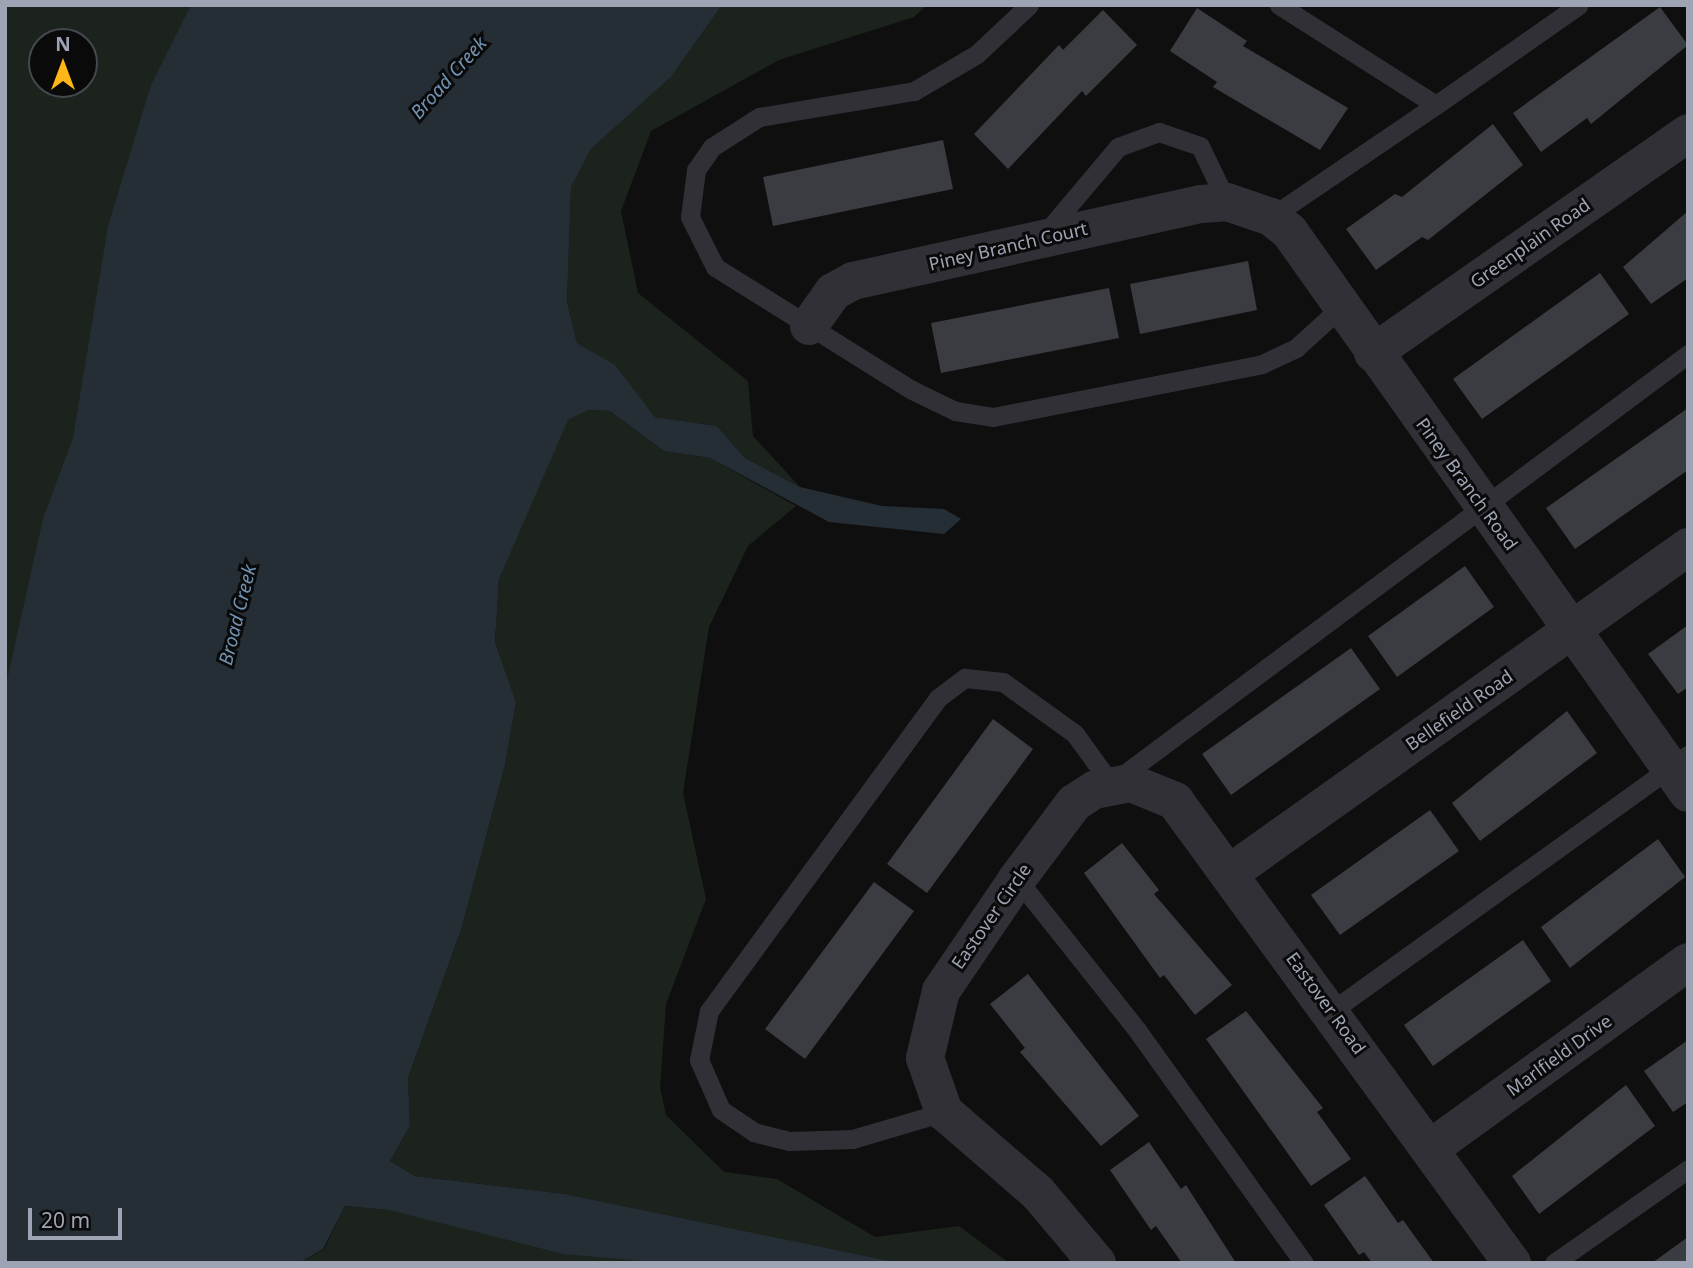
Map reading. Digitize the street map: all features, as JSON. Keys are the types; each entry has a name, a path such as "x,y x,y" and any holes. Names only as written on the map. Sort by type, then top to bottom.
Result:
{"street":[{"name":"Greenplain Road","path":"1373,353 1688,133"},
{"name":"Piney Branch Court","path":"809,326 833,292 853,281 1040,239 1227,202"},
{"name":"Piney Branch Road","path":"1227,202 1271,217 1289,231 1571,630 1682,772"},
{"name":"Bellefield Road","path":"1230,873 1688,547"},
{"name":"Eastover Road","path":"1111,784 1154,789 1175,801 1333,1010 1512,1263"},
{"name":"Eastover Circle","path":"1097,1263 1038,1193 944,1112 930,1086 927,1029 961,953 1074,803 1111,784"},
{"name":"Marlfield Drive","path":"1431,1148 1688,962"}],"lane":[{"path":"1029,5 977,54 914,91 758,117 712,147 690,191 697,242 715,267 944,406 993,418 1262,364 1296,348 1341,307"},
{"path":"1279,5 1436,105"},
{"path":"1271,217 1579,5"},
{"path":"1040,239 1118,147 1158,132 1200,146 1227,202"},
{"path":"944,1112 832,1142 754,1132 721,1110 707,1089 700,1035 709,1012 951,684 985,676 1003,682 1075,734 1111,784 1688,354"},
{"path":"1333,1010 1682,772"},
{"path":"1017,879 1137,1030 1304,1263"},
{"path":"1554,1263 1688,1169"}],"shaded area":[{"path":"5,5 223,5 5,852"},
{"path":"722,5 927,5 914,17 779,60 651,131 621,211 638,293 748,381 753,436 800,487 745,458 717,426 655,417 614,365 577,343 567,302 571,187 591,149 671,77"},
{"path":"587,410 610,411 664,451 710,458 796,506 748,546 709,627 683,793 706,899 666,1004 660,1088 666,1115 724,1172 777,1179 875,1237 959,1226 1009,1263 900,1263 565,1194 415,1176 390,1161 410,1126 408,1078 462,927 505,765 516,702 495,642 499,579 546,458 568,420"},
{"path":"345,1206 389,1210 664,1263 299,1263 324,1249"}],"water":[{"name":"Broad Creek","path":"191,5 722,5 671,77 591,149 571,187 567,302 577,343 615,365 655,417 717,426 745,458 800,487 882,506 944,509 961,519 944,534 829,522 710,458 664,451 610,411 588,410 568,420 499,579 495,642 516,702 505,765 462,927 408,1078 410,1126 390,1161 415,1176 565,1194 900,1263 664,1263 563,1254 389,1210 345,1206 323,1249 299,1263 5,1263 5,689 43,519 73,438 108,226 151,85"}],"building":[{"path":"1660,7 1688,45 1591,124 1587,118 1541,152 1513,113"},
{"path":"1197,8 1247,41 1243,46 1348,108 1320,150 1213,87 1217,82 1170,51"},
{"path":"1103,10 1137,45 1086,96 1082,91 1008,169 974,134 1059,45 1063,50"},
{"path":"1493,124 1523,165 1428,240 1422,237 1376,270 1346,229 1395,194 1402,197"},
{"path":"943,140 953,189 773,226 763,177"},
{"path":"1688,211 1688,278 1651,304 1623,267"},
{"path":"1248,261 1257,310 1140,334 1130,284"},
{"path":"1600,273 1629,314 1482,419 1453,379"},
{"path":"1109,288 1119,338 941,373 931,323"},
{"path":"1688,408 1688,470 1575,549 1546,508"},
{"path":"1465,566 1494,607 1397,677 1368,636"},
{"path":"1688,625 1688,687 1678,694 1648,654"},
{"path":"1351,648 1380,689 1231,795 1202,754"},
{"path":"1567,711 1597,753 1480,841 1452,803"},
{"path":"993,719 1033,749 927,893 887,864"},
{"path":"1430,810 1459,851 1340,935 1311,895"},
{"path":"1658,839 1685,877 1570,968 1541,927"},
{"path":"1122,843 1159,890 1154,894 1232,985 1195,1015 1164,975 1160,978 1084,873"},
{"path":"874,882 914,911 805,1059 765,1029"},
{"path":"1523,940 1551,981 1433,1066 1404,1025"},
{"path":"1028,974 1139,1116 1101,1146 1020,1052 1025,1048 990,1004"},
{"path":"1246,1011 1323,1108 1317,1112 1351,1159 1311,1186 1206,1039"},
{"path":"1688,1040 1688,1102 1673,1112 1644,1071"},
{"path":"1626,1085 1655,1126 1539,1214 1512,1176"},
{"path":"1149,1142 1181,1189 1186,1185 1236,1263 1182,1263 1156,1226 1151,1230 1110,1170"},
{"path":"1365,1176 1398,1223 1403,1220 1434,1263 1372,1263 1364,1252 1359,1255 1324,1205"},
{"path":"1688,1237 1688,1263 1652,1263"}]}
